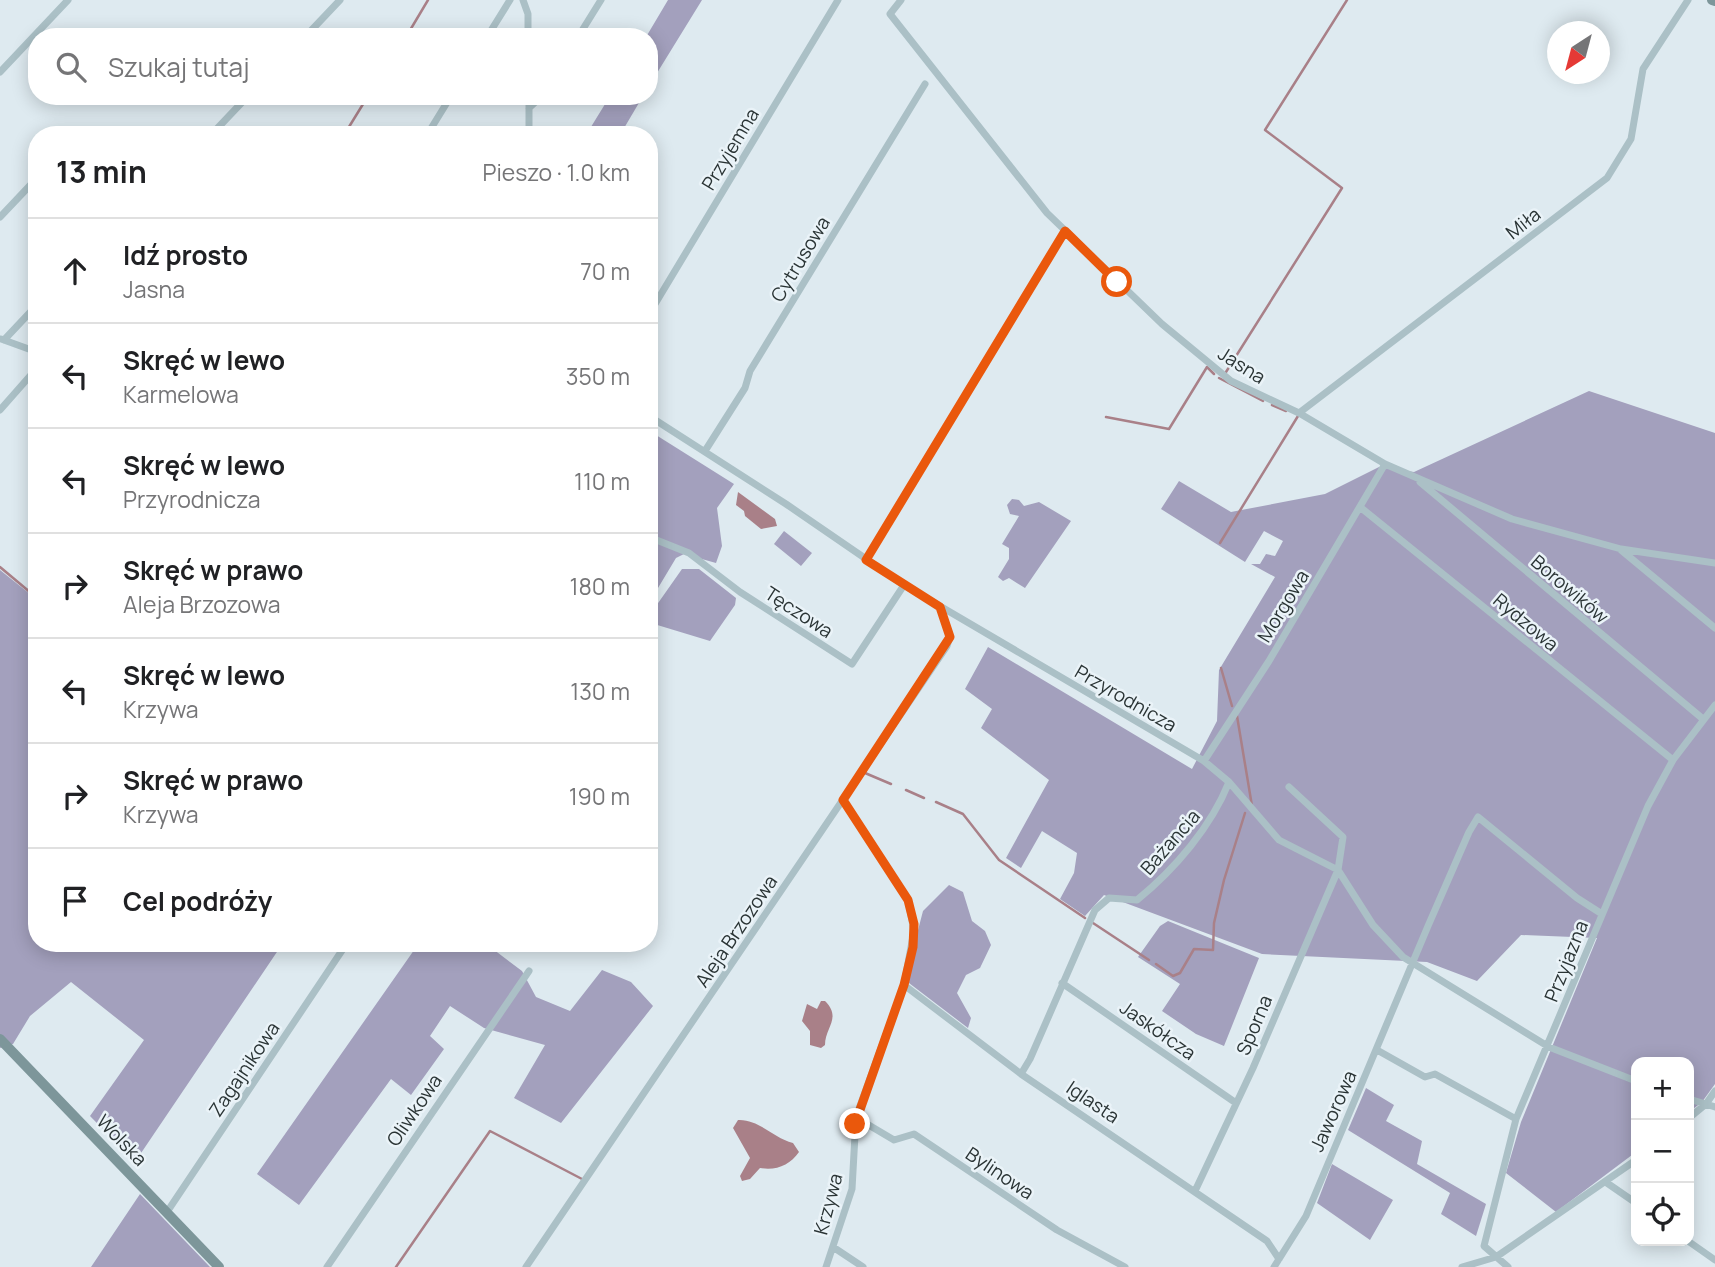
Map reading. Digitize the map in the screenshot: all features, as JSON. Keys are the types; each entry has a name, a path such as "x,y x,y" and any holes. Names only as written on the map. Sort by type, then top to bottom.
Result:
{"street":[{"path":"42,28 68,0"},
{"path":"314,28 340,0"},
{"path":"493,28 510,0"},
{"path":"523,0 528,14 528,28"},
{"path":"584,28 601,0"},
{"name":"Przyjemna","path":"658,299 838,0"},
{"name":"Jasna","path":"901,0 890,14 1065,231 1162,324 1241,387 1299,413 1385,464 1512,519 1621,549 1715,563"},
{"name":"Miła","path":"1299,413 1607,178 1631,139 1643,69 1688,0"},
{"path":"0,72 28,42"},
{"name":"Cytrusowa","path":"705,451 745,388 750,371 925,84"},
{"path":"220,126 239,105"},
{"path":"432,126 445,105"},
{"path":"529,126 529,108 532,105"},
{"path":"0,217 28,187"},
{"path":"866,560 1065,231"},
{"path":"28,313 2,339 28,349"},
{"path":"0,410 28,378"},
{"name":"Przyrodnicza","path":"658,422 904,585 1204,761 1229,782 1279,840 1338,870 1382,937 1412,963 1549,1047 1631,1079"},
{"name":"Morgowa","path":"1204,761 1269,661 1385,464"},
{"name":"Borowików","path":"1419,480 1423,488 1703,719"},
{"name":"Rydzowa","path":"1360,507 1672,760"},
{"name":"Tęczowa","path":"658,541 690,553 740,592 852,664 904,585"},
{"path":"1621,549 1715,628"},
{"name":"Aleja Brzozowa","path":"526,1267 947,646 950,637 940,607"},
{"name":"Przyjazna","path":"1496,1257 1484,1246 1516,1119 1549,1047 1648,806 1672,760 1715,705"},
{"name":"Bażancia","path":"1062,983 1095,910 1101,903 1117,897 1137,900 1149,890 1209,822 1229,782"},
{"name":"Sporna","path":"1195,1191 1338,870 1343,837 1289,787"},
{"name":"Krzywa","path":"826,1267 852,1189 855,1124 904,985 913,947 911,908 898,883 843,800"},
{"name":"Jaworowa","path":"1274,1267 1306,1216 1412,963 1478,817 1577,898 1602,914"},
{"name":"Zagajnikowa","path":"167,1212 341,952"},
{"name":"Oliwkowa","path":"327,1267 529,971"},
{"path":"1021,1074 1062,983"},
{"name":"Jaskółcza","path":"1062,983 1236,1103"},
{"name":"Iglasta","path":"904,985 1021,1074 1267,1241 1287,1247"},
{"name":"Wolska","path":"0,1039 219,1267"},
{"path":"1377,1050 1425,1077 1435,1074 1516,1119"},
{"path":"1694,1114 1706,1104 1715,1091"},
{"path":"1694,1100 1715,1107"},
{"name":"Bylinowa","path":"855,1124 867,1124 894,1140 914,1134 1057,1230 1125,1267"},
{"path":"1462,1267 1496,1257 1631,1164"},
{"path":"1607,1182 1631,1199"},
{"name":"Iglasta","path":"1267,1241 1279,1259"},
{"path":"1694,1245 1715,1260"},
{"path":"833,1247 863,1267"},
{"path":"1496,1257 1508,1267"}],"shaded area":[{"path":"668,0 702,0 658,71 658,28 651,28"},
{"path":"604,105 638,105 625,126 592,126"},
{"path":"1589,391 1715,433 1715,1084 1694,1108 1694,1057 1631,1057 1631,1156 1556,1212 1506,1173 1521,1122 1597,938 1521,935 1477,981 1427,962 1262,954 1104,895 1085,916 1060,899 1074,873 1077,853 1042,831 1021,868 1006,858 1049,780 981,728 992,709 965,689 988,647 1192,769 1217,721 1219,670 1275,577 1251,564 1260,564 1266,554 1275,556 1283,541 1264,531 1245,562 1161,509 1179,481 1231,512 1325,494 1379,467 1414,472"},
{"path":"658,436 734,484 717,508 722,546 716,563 684,554 676,558 658,588"},
{"path":"738,492 775,519 777,526 761,529 745,516 744,511 736,505"},
{"path":"1012,499 1019,500 1024,506 1039,502 1071,521 1025,588 1009,578 1003,581 998,577 1009,559 1009,548 1002,544 1019,516 1010,514 1007,505"},
{"path":"784,531 812,553 801,566 774,544"},
{"path":"682,569 699,569 736,598 735,605 710,641 658,625 658,603"},
{"path":"0,570 28,592 28,952 277,952 135,1162 90,1116 144,1040 71,982 30,1016 13,1044 0,1048"},
{"path":"949,885 963,892 972,921 985,931 991,945 980,968 966,975 957,993 971,1018 968,1028 905,980 923,911"},
{"path":"1168,921 1259,958 1224,1046 1196,1034 1162,1011 1180,984 1138,957 1160,926"},
{"path":"413,952 497,952 522,971 536,997 570,1011 602,970 631,982 653,1006 561,1123 514,1098 545,1045 484,1028 450,1006 430,1036 444,1049 411,1095 391,1079 299,1205 257,1174"},
{"path":"821,1001 825,1001 830,1007 832,1018 825,1045 821,1048 810,1045 810,1031 802,1021 807,1004 817,1009"},
{"path":"1366,1088 1394,1105 1386,1121 1422,1141 1417,1164 1486,1204 1476,1236 1441,1214 1450,1193 1348,1130"},
{"path":"738,1120 753,1122 793,1143 799,1152 787,1164 772,1169 760,1168 750,1179 742,1181 740,1176 750,1158 733,1128"},
{"path":"1332,1164 1393,1200 1370,1240 1317,1203"},
{"path":"140,1194 210,1267 91,1267"}],"waterway":[{"path":"411,28 428,0"},
{"path":"1226,372 1342,188 1265,130 1347,0"},
{"path":"350,126 362,105"},
{"path":"1106,417 1169,429 1207,367 1214,374"},
{"path":"1219,378 1263,401"},
{"path":"1272,405 1286,411"},
{"path":"1220,543 1298,416"},
{"path":"0,567 28,590"},
{"path":"1221,668 1232,706"},
{"path":"1237,716 1252,806"},
{"path":"865,773 891,784"},
{"path":"906,790 924,798"},
{"path":"936,802 963,814 999,860 1085,918"},
{"path":"1156,964 1173,976 1180,973 1194,949 1213,950 1214,923 1224,880 1245,813"},
{"path":"1093,923 1149,960"},
{"path":"396,1267 490,1131 582,1179"}],"route":[{"path":"855,1124 858,1108 904,985 913,947 914,924 908,900 843,800 858,773 947,646 950,637 940,607 866,560 1065,231 1117,282"}]}
